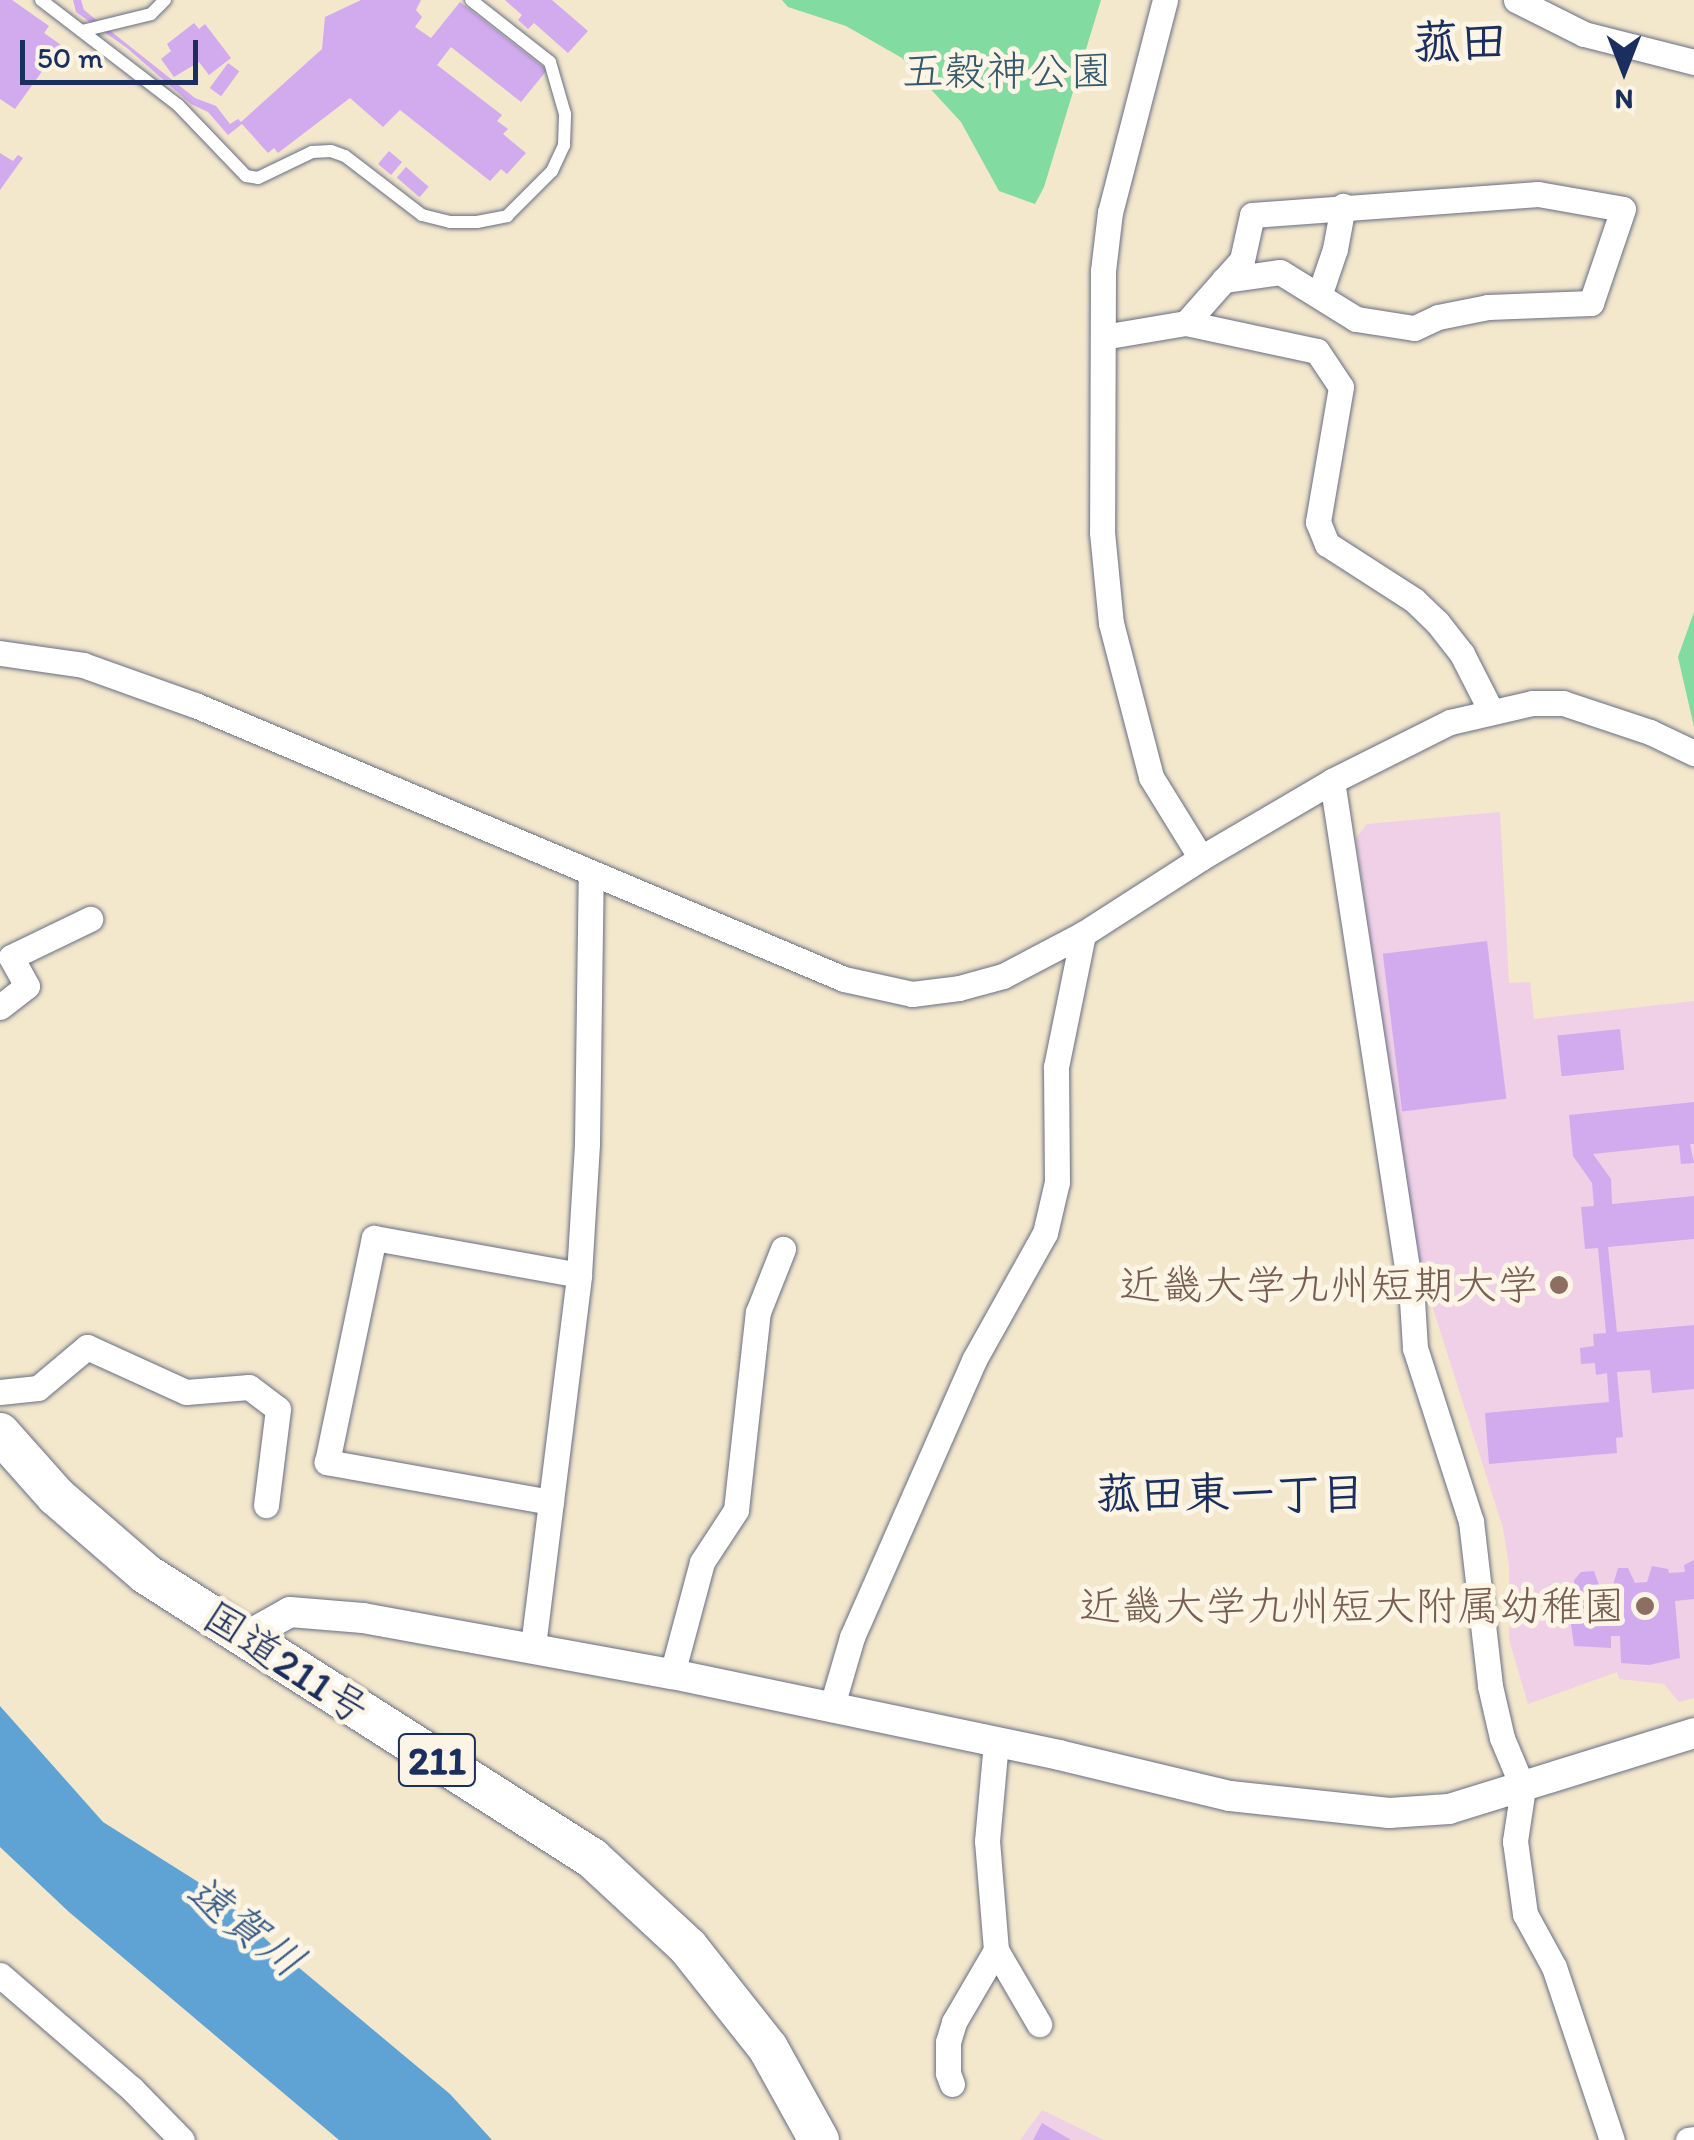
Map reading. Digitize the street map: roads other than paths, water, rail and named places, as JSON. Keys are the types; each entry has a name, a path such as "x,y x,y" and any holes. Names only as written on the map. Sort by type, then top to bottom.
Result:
{"highway":[{"name":"国道211号","path":"0,1434 99,1536 146,1574 592,1858 688,1947 768,2048 819,2140"}],"street":[{"path":"1165,0 1110,212 1103,271 1102,532 1111,622 1151,777 1201,858"},
{"path":"1516,0 1584,34 1694,62"},
{"path":"1186,323 1224,280 1242,260 1252,215 1538,194 1623,208 1591,303 1488,306 1438,317 1414,328 1356,319 1320,293 1280,272 1224,280"},
{"path":"1320,293 1335,249 1343,206"},
{"path":"1103,337 1186,323 1244,332 1317,351 1331,366 1341,387 1318,522 1327,544 1414,600 1437,622 1462,654 1491,711"},
{"path":"0,653 83,665 195,705 844,980 912,994 960,988 1003,976 1083,934 1332,781 1416,736 1491,711 1563,703 1650,732 1694,753"},
{"path":"1332,781 1412,1300 1414,1348 1470,1521 1490,1686 1502,1738 1523,1788 1516,1841 1525,1914 1554,1967 1612,2140"},
{"path":"532,1646 579,1275 587,1143 590,873"},
{"path":"0,1006 27,986 10,957 90,919"},
{"path":"831,1709 852,1637 974,1360 1045,1233 1058,1182 1056,1067 1083,934"},
{"path":"550,1502 327,1462 374,1238 579,1275"},
{"path":"672,1674 702,1562 736,1510 758,1312 783,1249"},
{"path":"0,1392 38,1388 86,1347 186,1392 249,1387 278,1409 266,1506"},
{"path":"248,1636 290,1612 329,1613 532,1646 996,1742 1230,1796 1311,1808 1389,1813 1449,1809 1694,1733"},
{"path":"996,1742 987,1841 996,1950 1039,2024"},
{"path":"952,2084 948,2042 954,2022 996,1950"},
{"path":"0,1975 132,2089 182,2140"}],"lane":[{"path":"41,0 178,105 246,176 258,178 312,152 331,151 346,156 422,215 450,222 477,222 507,216 552,170 564,145 565,114 550,62 471,0"},
{"path":"82,31 151,14 165,0"}],"water":[{"name":"遠賀川","path":"0,1706 103,1822 222,1897 273,1946 450,2094 492,2140 339,2140 69,1912 0,1847"}],"place":[{"name":"近畿大学九州短期大学","path":"1559,1285"},
{"name":"近畿大学九州短大附属幼稚園","path":"1645,1606"}],"district":[{"name":"菰田","path":"1460,42"},
{"name":"菰田東一丁目","path":"1230,1494"}],"park label":[{"name":"五穀神公園","path":"1007,71"}]}
